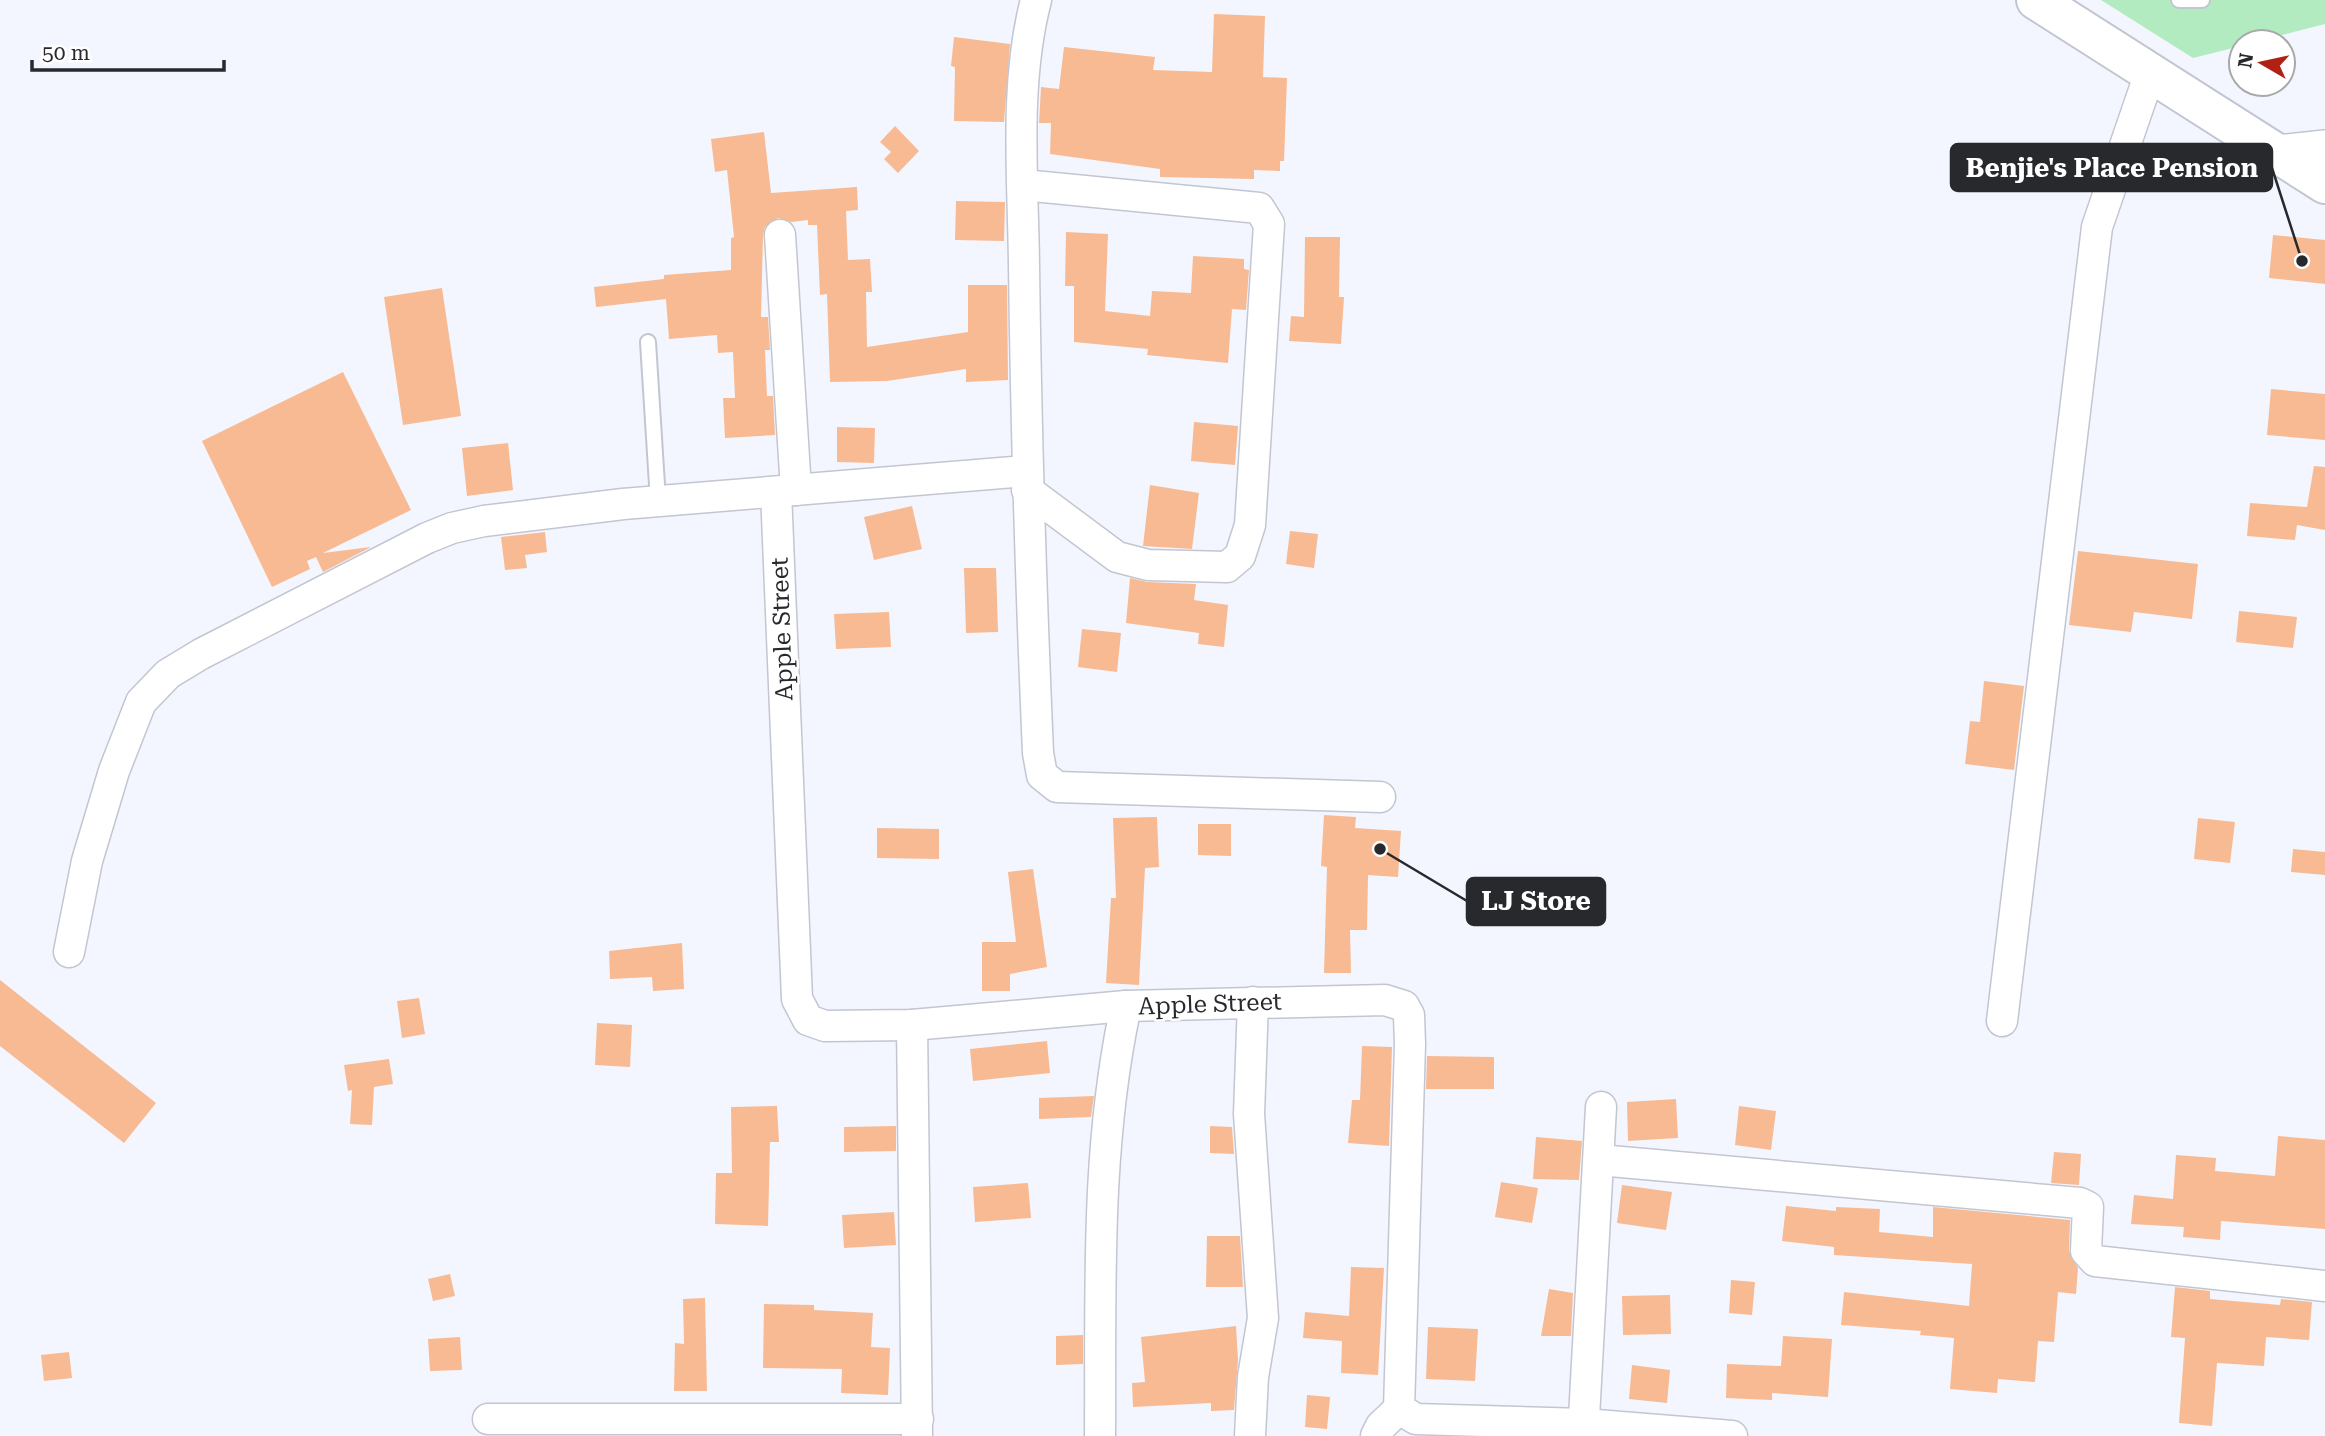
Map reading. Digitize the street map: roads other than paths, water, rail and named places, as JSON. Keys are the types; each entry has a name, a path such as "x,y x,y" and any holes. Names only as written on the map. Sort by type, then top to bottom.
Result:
{"highway":[{"path":"2050,4 2150,73 2325,184"}],"street":[{"path":"1036,0 1027,52 1023,186 1027,480 1038,753 1042,775 1057,787 1380,797"},
{"path":"2002,1021 2097,227 2150,73"},
{"path":"2277,154 2325,149"},
{"path":"69,952 87,861 114,771 141,702 168,674 201,653 452,528 659,501 786,491 1027,480 1117,557 1148,565 1227,567 1240,556 1250,525 1269,224 1259,208 1023,186"},
{"path":"780,235 786,491"},
{"name":"Apple Street","path":"786,491 797,999 808,1020 816,1024 912,1025 1126,1006 1253,1002 1385,1000 1404,1006 1409,1015 1399,1409"},
{"path":"1250,1436 1253,1377 1263,1318 1249,1114 1253,1002"},
{"path":"1100,1436 1104,1145 1112,1068 1126,1006"},
{"path":"485,1427 918,1428 912,1025"},
{"path":"1583,1430 1601,1107"},
{"path":"1599,1160 2080,1203 2088,1207 2086,1251 2095,1261 2325,1286"},
{"path":"1376,1436 1381,1426 1399,1409 1416,1419 1732,1436"}],"lane":[{"path":"2179,0 2202,0"},
{"path":"648,342 659,501"}],"place":[{"name":"Benjie's Place Pension","path":"2302,261"},
{"name":"LJ Store","path":"1380,849"}]}
